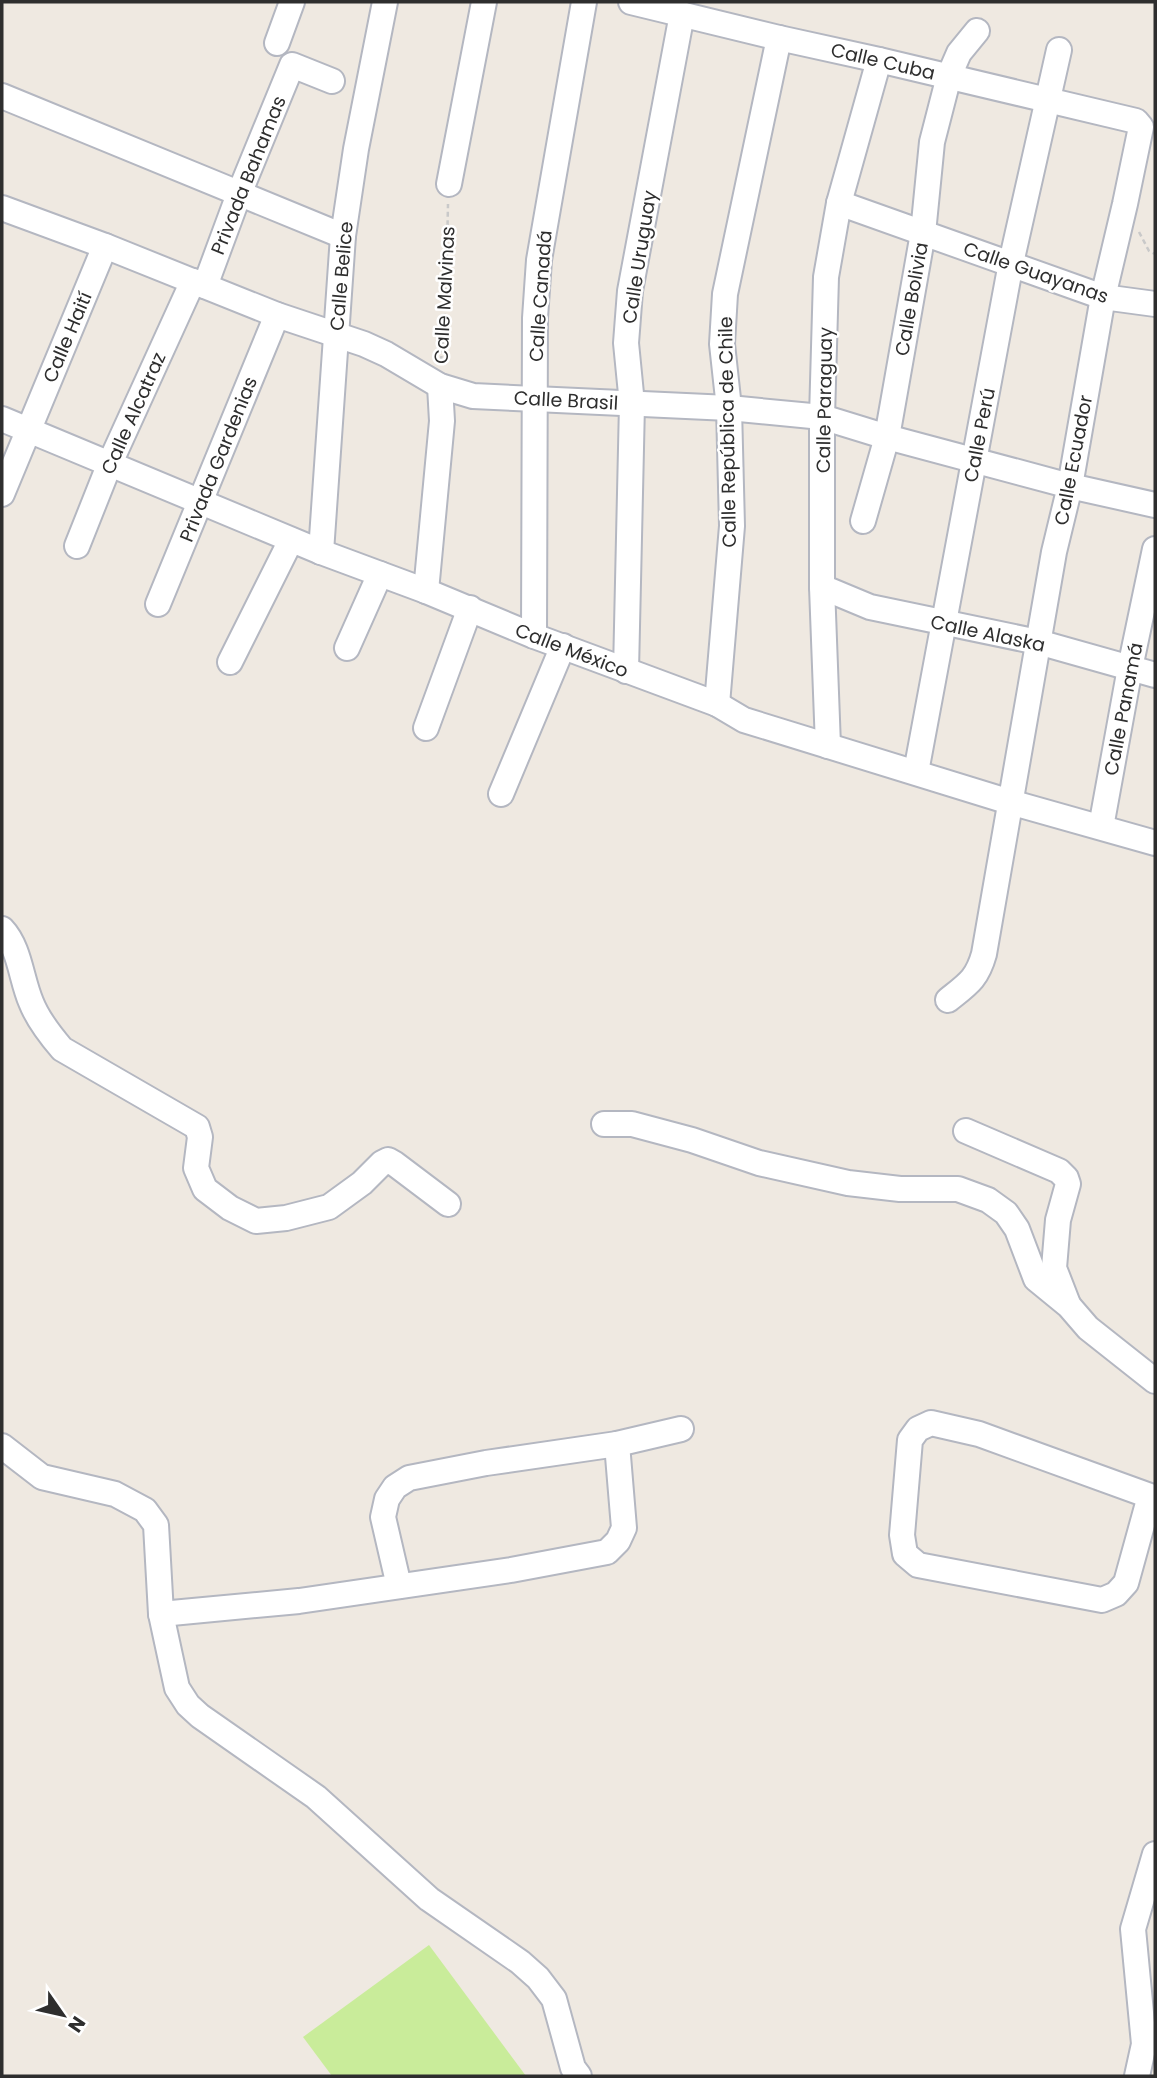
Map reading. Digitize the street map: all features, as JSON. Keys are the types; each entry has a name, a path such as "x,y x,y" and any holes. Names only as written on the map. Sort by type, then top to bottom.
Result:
{"street":[{"path":"277,43 292,2"},
{"name":"Calle Belice","path":"321,552 343,236 356,149 385,2"},
{"path":"449,184 484,2"},
{"name":"Calle Canadá","path":"534,636 534,318 539,260 584,2"},
{"name":"Calle Cuba","path":"631,2 1136,121"},
{"name":"Calle Uruguay","path":"626,671 632,404 626,343 630,291 682,14"},
{"name":"Calle Bolivia","path":"863,521 887,437 923,233 932,142 949,76 959,52 977,31"},
{"name":"Calle República de Chile","path":"717,704 732,526 729,408 722,344 725,294 779,38"},
{"name":"Calle Perú","path":"916,772 1011,263 1059,50"},
{"name":"Calle Paraguay","path":"828,746 822,587 822,417 826,277 839,203 880,60"},
{"name":"Privada Bahamas","path":"199,283 292,65 332,81"},
{"path":"2,96 343,236"},
{"name":"Calle Ecuador","path":"948,1000 974,978 980,970 984,954 1054,552 1070,486 1103,297 1141,127 1136,121"},
{"name":"Calle Guayanas","path":"839,203 1103,297 1155,304"},
{"name":"Calle Brasil","path":"3,212 105,246 277,315 386,354 440,386 472,396 729,408 822,417 1070,486 1155,505"},
{"name":"Calle Haití","path":"2,494 105,246"},
{"name":"Calle Alcatraz","path":"77,546 110,463 199,283"},
{"name":"Privada Gardenias","path":"158,604 277,315"},
{"name":"Calle Malvinas","path":"426,591 442,421 440,386"},
{"name":"Calle México","path":"2,419 321,552 717,704 744,720 1010,802 1155,843"},
{"path":"230,662 291,540"},
{"name":"Calle Panamá","path":"1101,827 1155,549"},
{"path":"348,648 380,574"},
{"name":"Calle Alaska","path":"822,587 870,607 1038,642 1155,674"},
{"path":"426,728 470,608"},
{"path":"500,794 563,646"},
{"path":"2,929 11,942 31,1004 47,1031 62,1049 197,1127 201,1137 196,1168 205,1189 230,1208 257,1222 329,1207 388,1160 448,1204"},
{"path":"604,1124 632,1124 692,1140 759,1163 848,1183 900,1189 958,1189 988,1200 1006,1213 1017,1229 1036,1279 1069,1306 1088,1328 1155,1381"},
{"path":"966,1131 1059,1171 1066,1178 1068,1184 1058,1220 1055,1268 1069,1306"},
{"path":"931,1423 979,1434 1153,1497 1126,1583 1116,1594 1102,1600 918,1565 905,1554 902,1535 910,1440 918,1429 931,1423"},
{"path":"399,1586 383,1517 387,1499 395,1487 409,1478 617,1444 681,1429"},
{"path":"161,1614 299,1601 511,1570 607,1552 618,1541 624,1528 617,1444"},
{"path":"2,1447 42,1477 115,1494 145,1510 156,1525 161,1614 177,1688 188,1705 316,1797 429,1899 520,1962 538,1978 554,1999 573,2068 579,2076"},
{"path":"1137,2076 1144,2044 1133,1929 1155,1854"},
{"path":"1137,1971 1155,1948"}],"path":[{"name":"Calle Malvinas","path":"440,386 446,299 449,184"}],"green space":[{"path":"429,1945 526,2076 332,2076 303,2037"}]}
